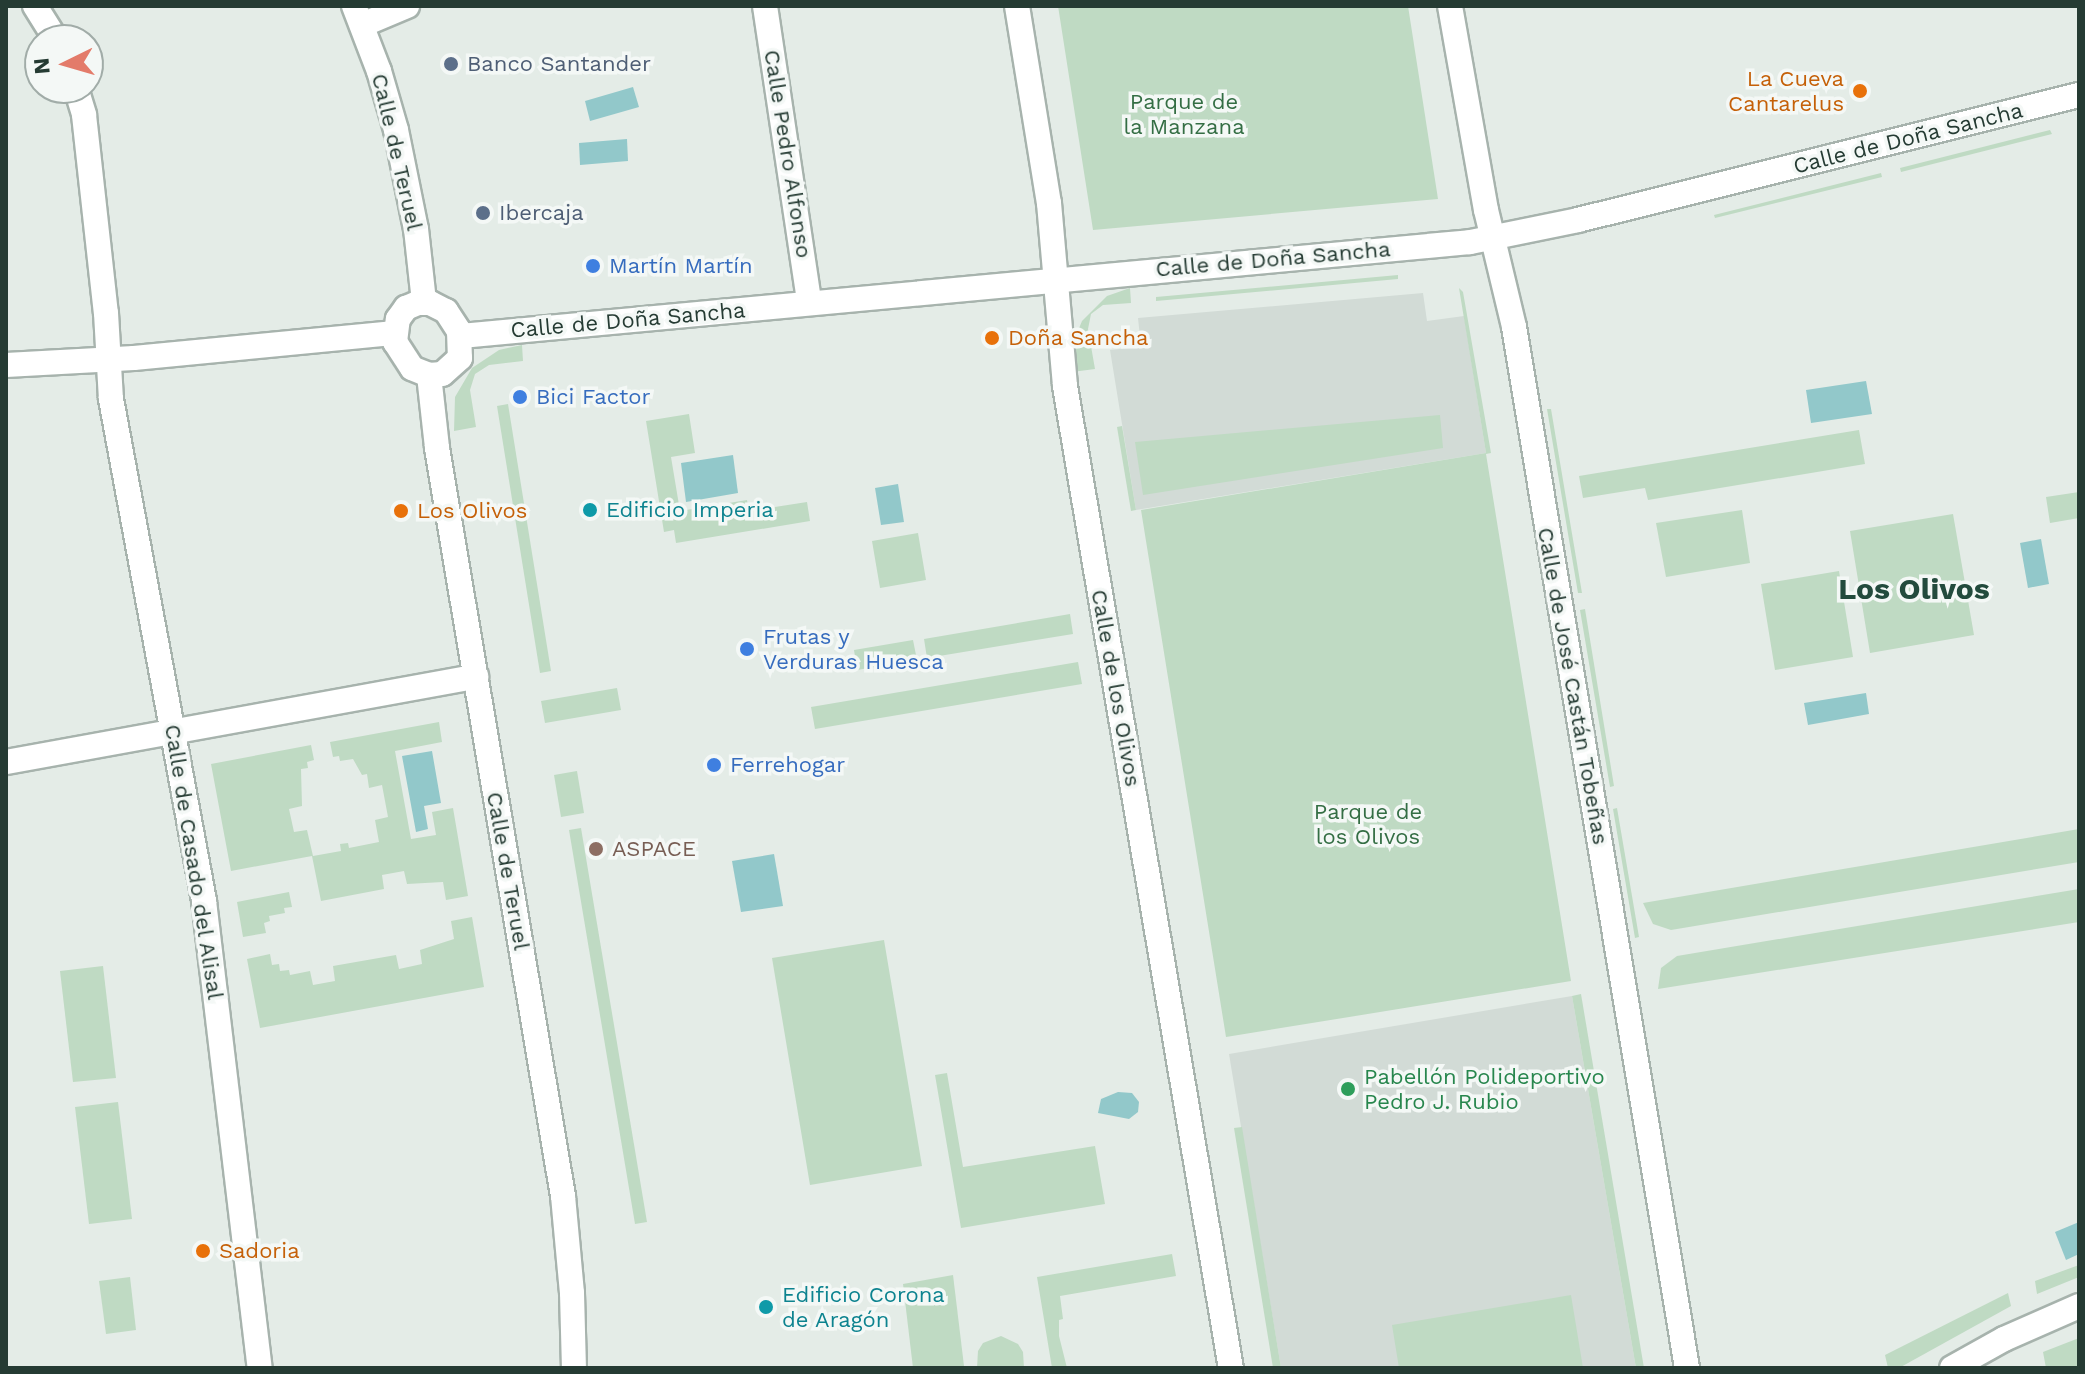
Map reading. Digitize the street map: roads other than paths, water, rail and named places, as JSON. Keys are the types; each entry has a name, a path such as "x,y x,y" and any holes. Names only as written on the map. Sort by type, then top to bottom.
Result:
{"street":[{"path":"35,6 46,24"},
{"path":"358,15 407,6"},
{"name":"Calle Pedro Alfonso","path":"765,6 809,302"},
{"name":"Calle de los Olivos","path":"1017,6 1049,203 1065,386 1231,1368"},
{"name":"Calle de José Castán Tobeñas","path":"1450,6 1492,238 1514,327 1687,1368"},
{"name":"Calle de Teruel","path":"358,15 379,71 403,164 424,302"},
{"name":"Calle de Doña Sancha","path":"461,336 1492,238 2076,97"},
{"name":"Calle de Casado del Alisal","path":"81,104 111,399 204,901 260,1368"},
{"path":"424,302 446,311 461,336 461,352 456,364 447,372 429,375 418,372 403,359 395,333 398,319 406,308 424,302"},
{"path":"6,365 109,359 395,333"},
{"name":"Calle de Teruel","path":"429,375 437,448 563,1196 572,1293 574,1368"},
{"path":"6,762 476,677"},
{"path":"1952,1368 2018,1332 2079,1306"}],"water":[{"path":"633,87 639,107 590,121 585,101"},
{"path":"627,139 628,161 580,165 579,143"},
{"path":"1866,381 1872,414 1811,423 1806,390"},
{"path":"733,455 738,493 686,502 681,463"},
{"path":"898,484 904,522 881,525 875,488"},
{"path":"2041,539 2049,584 2028,588 2020,543"},
{"path":"1866,693 1869,714 1808,725 1804,703"},
{"path":"432,751 441,803 424,806 428,829 416,832 402,756"},
{"path":"774,854 783,906 741,912 732,861"},
{"path":"1118,1092 1132,1093 1139,1102 1138,1112 1129,1119 1098,1113 1101,1099"},
{"path":"2079,1222 2079,1254 2066,1260 2055,1232"}],"place":[{"name":"Banco Santander","path":"451,64"},
{"name":"La Cueva Cantarelus","path":"1860,91"},
{"name":"Ibercaja","path":"483,213"},
{"name":"Martín Martín","path":"593,266"},
{"name":"Doña Sancha","path":"992,338"},
{"name":"Bici Factor","path":"520,397"},
{"name":"Edificio Imperia","path":"590,510"},
{"name":"Los Olivos","path":"401,511"},
{"name":"Frutas y Verduras Huesca","path":"747,649"},
{"name":"Ferrehogar","path":"714,765"},
{"name":"ASPACE","path":"596,849"},
{"name":"Pabellón Polideportivo Pedro J. Rubio","path":"1348,1089"},
{"name":"Sadoria","path":"203,1251"},
{"name":"Edificio Corona de Aragón","path":"766,1307"}],"district":[{"name":"Los Olivos","path":"1914,589"}],"park label":[{"name":"Parque de la Manzana","path":"1184,114"},
{"name":"Parque de los Olivos","path":"1368,824"}]}
